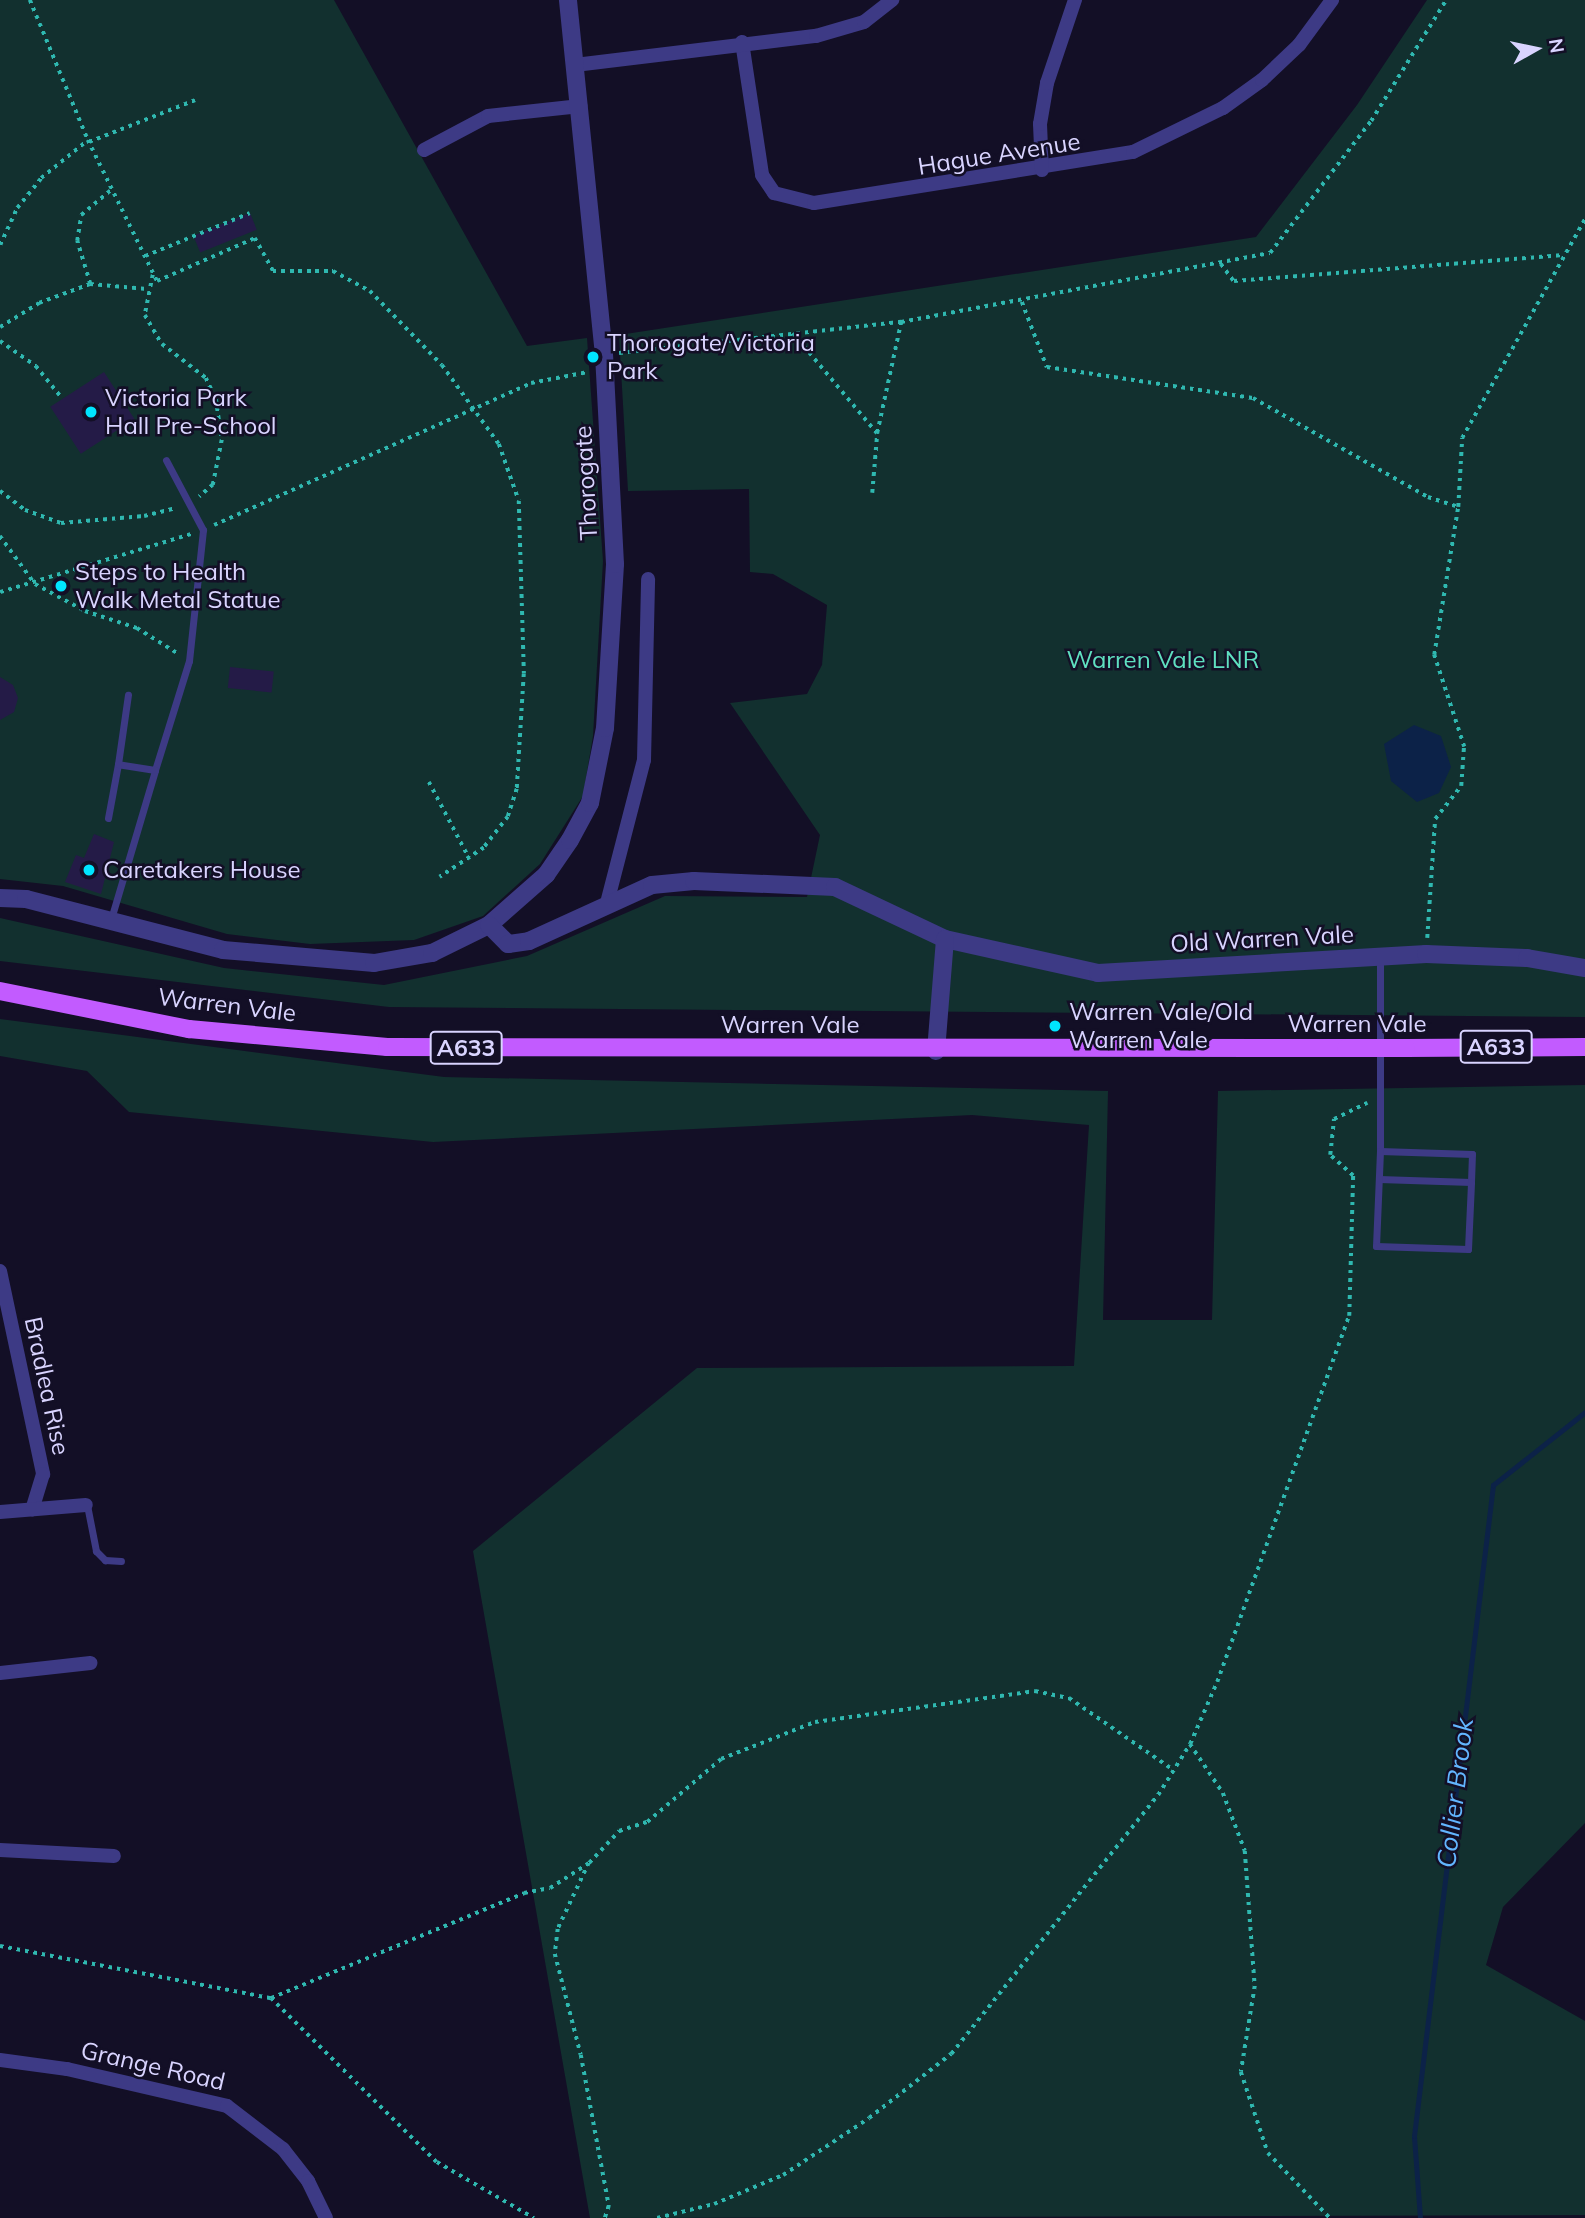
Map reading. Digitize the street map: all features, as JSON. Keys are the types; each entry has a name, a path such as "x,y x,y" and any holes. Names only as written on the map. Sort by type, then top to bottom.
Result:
{"main road":[{"name":"Warren Vale","path":"0,991 189,1029 387,1047 936,1051 1585,1047"}],"street":[{"name":"Thorogate","path":"489,925 546,875 590,803 605,728 615,564 604,362 568,0"},
{"path":"575,65 844,29 864,22 892,0"},
{"path":"1042,170 1040,124 1047,83 1074,0"},
{"name":"Hague Avenue","path":"742,43 760,167 774,193 814,204 1042,170 1133,152 1223,108 1299,45 1332,0"},
{"path":"424,150 488,116 580,106"},
{"path":"607,903 644,760 648,579"},
{"name":"Old Warren Vale","path":"489,925 509,944 529,941 607,903 652,885 694,881 835,887 945,939 1098,973 1426,954 1527,958 1585,968"},
{"path":"0,898 26,898 223,950 374,963 432,953 489,925"},
{"path":"936,1051 945,939"},
{"name":"Bradlea Rise","path":"0,1271 43,1474 32,1509"},
{"path":"0,1512 86,1505"},
{"path":"0,1673 89,1663"},
{"path":"0,1850 114,1856"},
{"name":"Grange Road","path":"0,2060 67,2069 227,2106 283,2149 308,2181 326,2218"}],"lane":[{"path":"111,919 189,660 204,530 166,460"},
{"path":"108,818 128,695"},
{"path":"118,764 155,770"},
{"path":"1380,957 1377,1098 1380,1151 1376,1246 1468,1249 1472,1154 1380,1151"},
{"path":"1379,1178 1471,1182"},
{"path":"86,1505 100,1557 121,1561"}],"path":[{"path":"30,0 89,141 157,281 255,238 273,271 332,271 370,291 442,365 499,444 519,500 524,674 517,789 508,817 484,848 440,877"},
{"path":"0,592 36,584 204,530 531,383 604,362 1022,302 1270,253 1371,121 1446,0"},
{"path":"0,246 17,208 41,178 89,141 195,100"},
{"path":"90,284 77,241 81,215 112,189"},
{"path":"144,256 250,213"},
{"path":"1426,954 1435,819 1461,786 1464,747 1434,654 1458,507 1462,438 1585,219"},
{"path":"1221,264 1234,281 1564,255"},
{"path":"0,491 25,510 61,523 144,516 191,503 213,485 222,440 216,399 206,377 162,344 145,315 147,289 153,275"},
{"path":"0,327 39,303 90,284 147,289"},
{"path":"1022,302 1047,368 1253,398 1428,497 1458,507"},
{"path":"872,493 877,433 901,321"},
{"path":"793,333 877,433"},
{"path":"0,341 36,366 61,397"},
{"path":"0,536 36,584 85,611 137,628 189,660"},
{"path":"429,782 469,858"},
{"path":"657,2218 714,2204 783,2175 951,2054 1190,1744 1217,1682 1349,1316 1353,1176 1330,1155 1334,1119 1377,1098"},
{"path":"0,1946 271,1998 524,1893 550,1888 589,1863 619,1831 647,1822 721,1759 815,1722 1035,1691 1069,1698 1172,1769"},
{"path":"1190,1744 1223,1793 1245,1851 1255,1986 1241,2072 1268,2153 1331,2218"},
{"path":"589,1863 558,1929 555,1954 581,2054 609,2206 605,2218"},
{"path":"271,1998 437,2162 534,2218"}],"green space":[{"path":"0,0 334,0 527,346 587,338 603,561 593,736 583,796 540,864 483,916 414,940 310,944 227,934 63,886 0,879"},
{"name":"Warren Vale LNR","path":"1427,0 1585,0 1585,1017 389,1007 0,961 0,918 224,968 384,985 527,956 665,896 807,897 820,835 730,703 807,694 822,665 827,605 773,574 750,572 749,489 628,491 619,335 1256,237 1357,105"},
{"path":"0,1019 444,1077 1108,1091 1103,1320 1212,1320 1218,1091 1585,1085 1585,1823 1503,1907 1486,1965 1585,2021 1585,2215 590,2218 473,1551 697,1368 1074,1366 1089,1125 972,1115 433,1142 129,1112 87,1071 0,1056"}],"water":[{"path":"1414,725 1441,736 1451,767 1439,793 1417,802 1391,781 1384,744"}],"building":[{"path":"250,213 257,230 200,253 193,236"},
{"name":"Victoria Park Hall Pre-School","path":"104,372 134,419 81,454 50,407"},
{"path":"230,667 274,672 272,692 228,688"},
{"path":"0,677 13,685 18,698 14,712 0,720"},
{"name":"Caretakers House","path":"94,834 114,842 101,894 65,882 76,855 84,858"}],"waterway":[{"name":"Collier Brook","path":"1420,2218 1414,2136 1493,1485 1585,1412"}],"place":[{"name":"Thorogate/Victoria Park","path":"593,357"},
{"name":"Victoria Park Hall Pre-School","path":"91,412"},
{"name":"Steps to Health Walk Metal Statue","path":"61,586"},
{"name":"Caretakers House","path":"89,870"},
{"name":"Warren Vale/Old Warren Vale","path":"1055,1026"}]}
